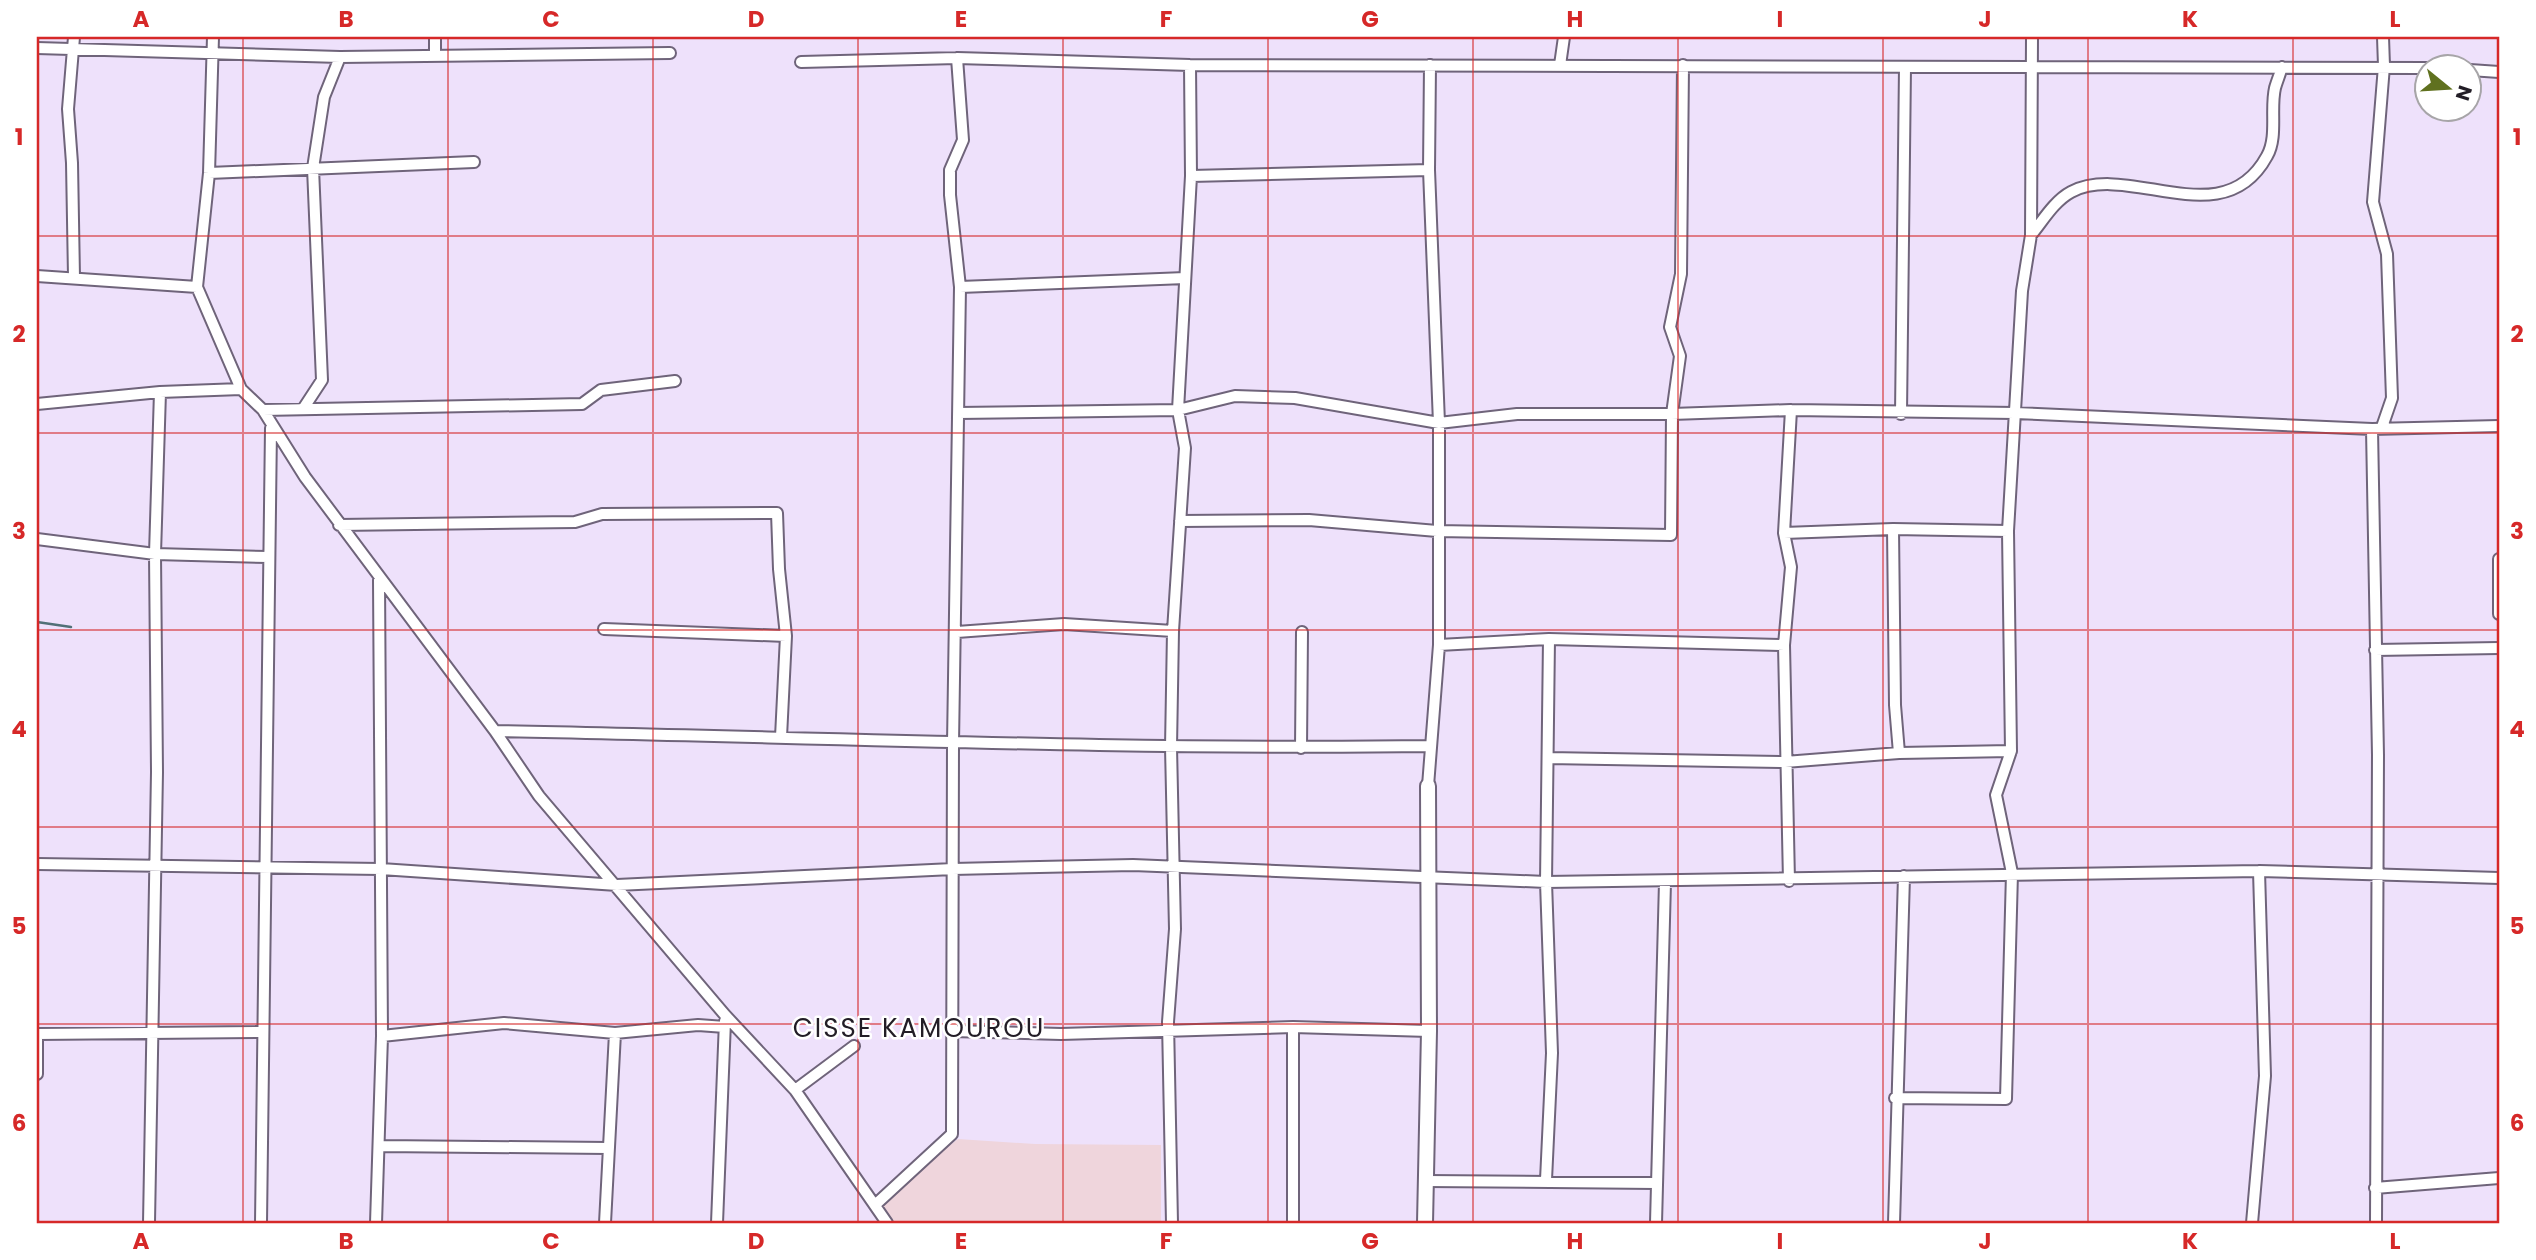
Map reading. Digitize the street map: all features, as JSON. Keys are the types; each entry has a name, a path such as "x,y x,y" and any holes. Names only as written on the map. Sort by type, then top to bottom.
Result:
{"street":[{"path":"74,37 68,109 74,277"},
{"path":"213,37 209,173 197,287 242,389 263,410 271,428 339,525 495,732 539,796 725,1015 794,1090 887,1223"},
{"path":"435,37 435,56"},
{"path":"1560,65 1564,37"},
{"path":"1895,1098 2006,1099 2012,873 1996,795 2011,751 2008,531 2022,291 2031,235 2032,37"},
{"path":"2376,1223 2377,428 2392,398 2387,254 2373,202 2384,66 2383,37"},
{"path":"37,48 213,51 340,57 670,54"},
{"path":"303,410 322,380 313,168 324,97 340,57"},
{"path":"802,62 957,58 1190,65 1683,65 2032,69 2414,67"},
{"path":"875,1205 952,1133 953,744 957,632 960,287 950,195 950,170 963,140 957,58"},
{"path":"1172,1223 1169,1032 1175,929 1171,747 1173,631 1185,448 1178,410 1191,176 1190,65"},
{"path":"1425,1223 1429,1031 1428,786 1439,645 1439,423 1429,170 1430,65"},
{"path":"1180,522 1309,520 1437,531 1671,535 1672,414 1680,356 1670,327 1681,274 1683,65"},
{"path":"1901,414 1905,67"},
{"path":"2031,235 2072,191 2116,186 2202,195 2237,188 2246,182 2270,149 2275,88 2282,68"},
{"path":"209,173 474,162"},
{"path":"1191,176 1429,170"},
{"path":"37,276 197,287"},
{"path":"960,287 1185,278"},
{"path":"263,410 582,404 601,390 675,381"},
{"path":"37,404 160,392 242,389"},
{"path":"149,1223 155,864 155,554 160,392"},
{"path":"958,413 1178,410 1235,396 1295,398 1439,423 1517,414 1672,414 1791,410 1901,414 2015,413 2377,428 2499,426"},
{"path":"1789,881 1784,645 1791,568 1784,533 1791,410"},
{"path":"261,1223 271,428"},
{"path":"339,525 575,522 602,514 777,513 786,636 781,737"},
{"path":"1784,533 1893,529 2008,531"},
{"path":"1893,529 1895,705 1899,753"},
{"path":"37,539 155,554 268,557"},
{"path":"2499,559 2499,614"},
{"path":"376,1223 382,1036 379,580"},
{"path":"957,632 1064,624 1173,631"},
{"path":"604,629 786,636"},
{"path":"1301,748 1302,632"},
{"path":"1439,645 1549,639 1784,645"},
{"path":"1546,1180 1552,1053 1546,882 1549,639"},
{"path":"2375,650 2499,648"},
{"path":"495,732 781,737 953,744 1301,748 1431,746"},
{"path":"1548,758 1785,762 1899,753 2011,751"},
{"path":"37,864 381,869 617,886 953,869 1173,866 1546,882 1789,881 2012,873 2259,871 2499,878"},
{"path":"2252,1223 2265,1076 2259,871"},
{"path":"1894,1223 1895,1098 1904,876"},
{"path":"1656,1223 1665,882"},
{"path":"717,1223 725,1015"},
{"path":"382,1036 504,1023 615,1033 698,1025 725,1027"},
{"path":"952,1031 1062,1034 1293,1027 1429,1031"},
{"path":"1293,1027 1293,1223"},
{"path":"37,1074 37,1034 263,1032"},
{"path":"605,1223 615,1033"},
{"path":"794,1090 854,1046"},
{"path":"380,1146 608,1147"},
{"path":"2375,1188 2499,1178"},
{"path":"1425,1181 1656,1183"}],"shaded area":[{"path":"958,1139 1035,1144 1161,1145 1161,1223 895,1223 882,1206 907,1179"}],"waterway":[{"path":"37,622 71,627"}],"district":[{"name":"CISSE KAMOUROU","path":"919,1028"}]}
